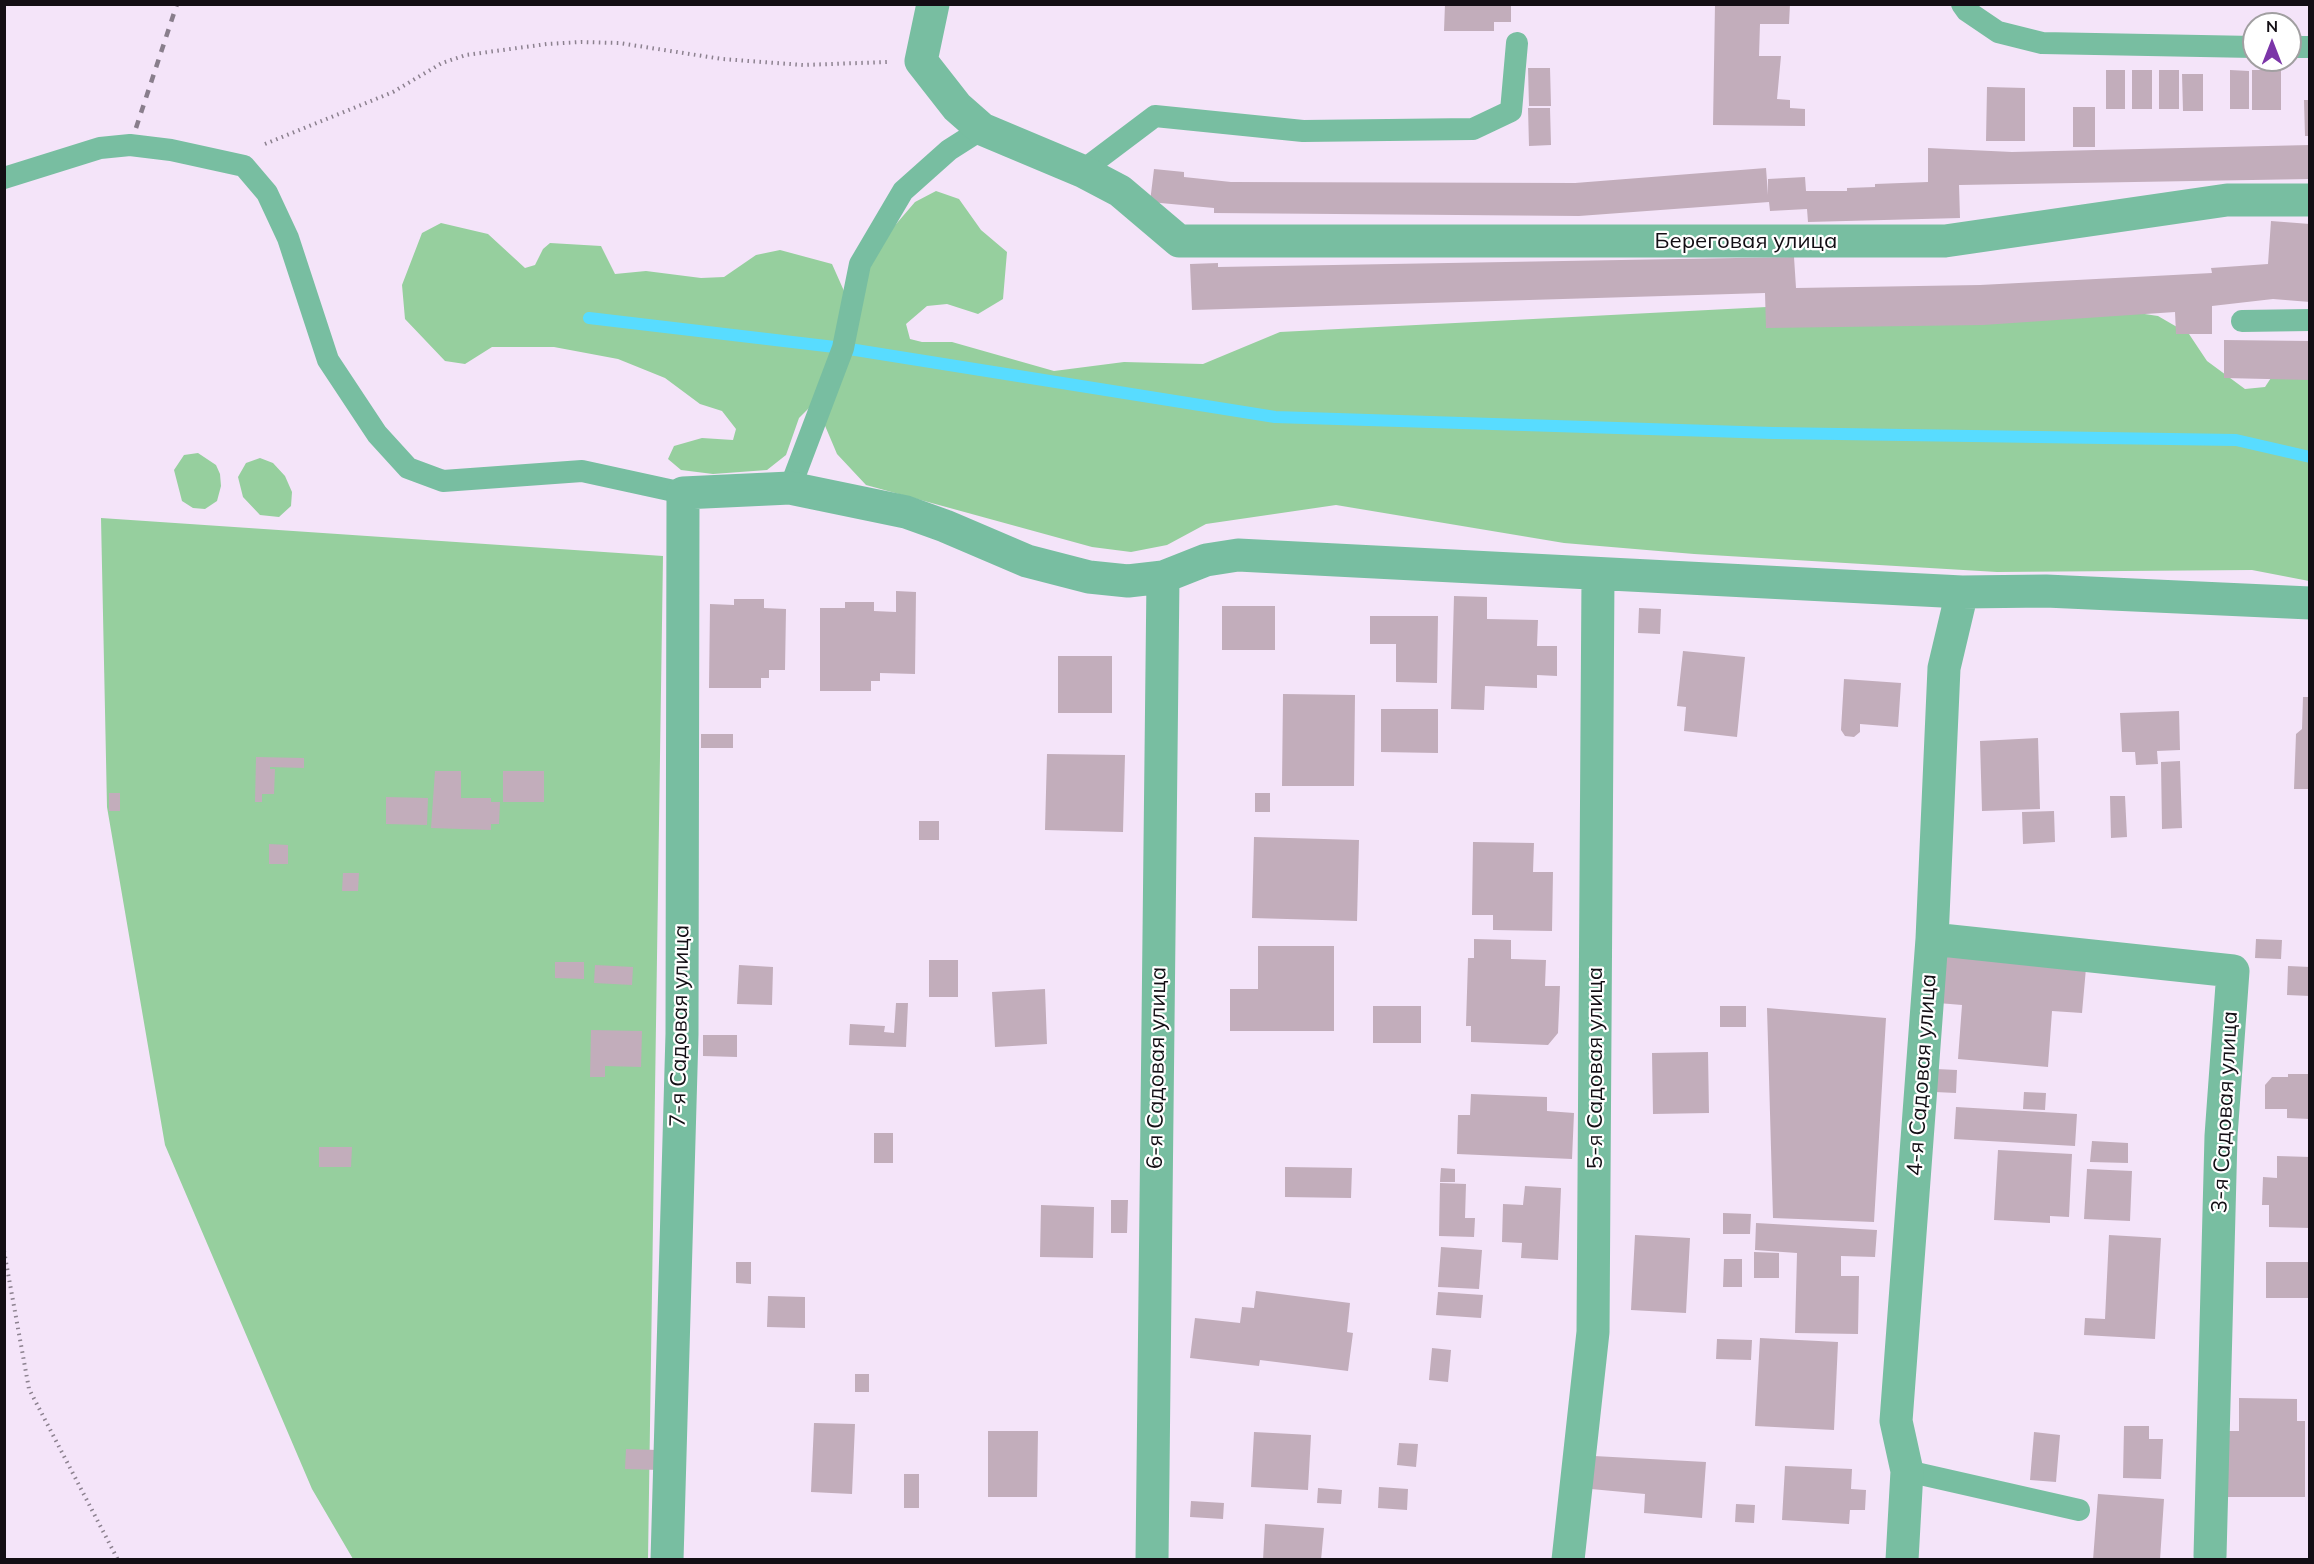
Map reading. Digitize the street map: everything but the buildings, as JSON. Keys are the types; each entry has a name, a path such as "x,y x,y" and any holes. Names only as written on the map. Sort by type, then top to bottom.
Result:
{"street":[{"path":"933,4 921,61 957,107 982,129 1082,171"},
{"name":"Береговая улица","path":"1082,171 1120,191 1179,241 1945,241 2227,200 2310,200"},
{"path":"683,493 790,488 906,512 1027,561 1089,577 1128,581 1162,577 1206,560 1238,555 1598,575 2310,603"},
{"name":"7-я Садовая улица","path":"666,1560 682,1034 683,493"},
{"name":"5-я Садовая улица","path":"1568,1560 1593,1332 1598,575"},
{"name":"6-я Садовая улица","path":"1152,1560 1162,577"},
{"name":"4-я Садовая улица","path":"1902,1560 1906,1471 1896,1421 1932,939 1944,668 1962,591"},
{"name":"3-я Садовая улица","path":"1932,939 2233,970 2221,1136 2210,1556"}],"lane":[{"path":"1962,4 1967,11 1998,32 2042,43 2242,47"},
{"path":"1082,171 1155,116 1303,130 1473,129 1511,111 1518,44"},
{"path":"790,488 843,348 860,264 903,191 949,150 982,129"},
{"path":"4,178 100,148 130,145 171,150 244,166 267,193 288,238 328,360 377,434 408,468 442,481 582,471 683,493"},
{"path":"2242,321 2310,320"},
{"path":"1906,1471 2079,1510"}],"path":[{"path":"228,163 240,154 393,92 442,63 466,55 581,42 619,44 722,60 803,65 921,61"},
{"path":"4,1251 29,1389 118,1560"}],"green space":[{"path":"936,191 959,199 981,230 1007,252 1003,299 978,314 947,304 927,306 906,324 910,339 922,342 952,342 1054,371 1124,362 1203,364 1280,332 1825,304 2077,304 2158,316 2189,334 2207,361 2245,389 2265,387 2288,352 2309,347 2309,581 2252,570 1997,572 1694,554 1564,543 1336,505 1206,524 1167,545 1131,552 1092,547 866,485 837,454 815,402 799,418 786,455 767,470 713,474 681,470 668,459 674,446 702,438 733,440 736,429 722,411 700,404 665,378 618,359 554,347 492,347 465,364 445,361 405,319 402,285 422,233 441,223 488,234 525,268 535,265 543,249 550,243 601,246 615,274 646,271 701,278 724,277 756,255 780,250 832,264 848,300 891,230 915,202"},
{"path":"198,453 216,465 220,474 221,486 217,501 205,509 193,508 182,501 174,470 184,455"},
{"path":"260,458 273,463 285,476 292,492 291,506 279,517 260,515 243,497 238,477 246,463"},
{"path":"101,518 663,556 648,1559 353,1559 312,1489 165,1145 107,807"}],"waterway":[{"path":"589,318 843,348 1275,417 1773,433 2236,440 2310,457"}],"railway":[{"path":"136,128 177,4"}]}
